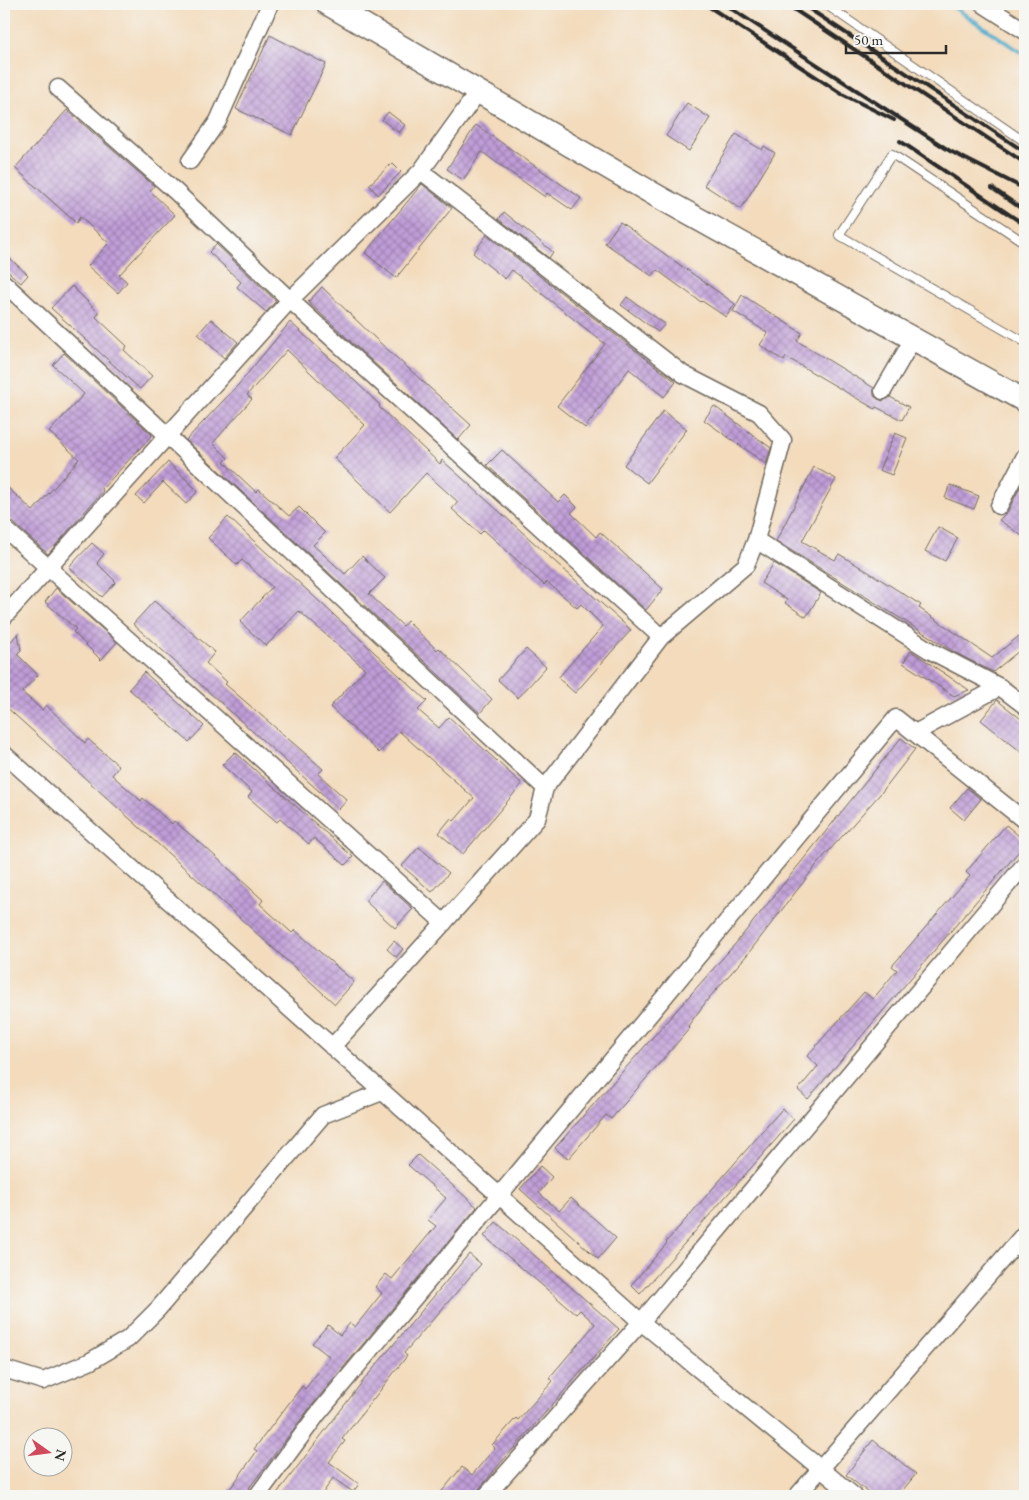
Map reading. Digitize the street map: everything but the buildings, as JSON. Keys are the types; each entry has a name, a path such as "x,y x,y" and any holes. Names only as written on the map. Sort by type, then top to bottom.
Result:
{"main road":[{"path":"328,4 657,196 1025,401"}],"street":[{"path":"190,161 218,121 270,4"},
{"path":"983,4 1025,31"},
{"path":"58,88 175,191 290,300 661,637"},
{"path":"4,617 290,300 421,171 478,92"},
{"path":"332,1047 537,819 545,788 661,637 746,565 756,540 783,440 759,413 683,374 421,171"},
{"path":"4,283 545,788"},
{"path":"883,391 913,339"},
{"path":"999,506 1025,456"},
{"path":"4,528 444,922"},
{"path":"756,540 929,650 1000,687 1025,706"},
{"path":"915,733 1000,687"},
{"path":"257,1496 316,1416 896,718 1025,821"},
{"path":"4,754 640,1322 854,1496"},
{"path":"486,1496 640,1322 1025,864"},
{"path":"4,1369 44,1381 89,1362 128,1339 158,1309 323,1115 382,1092"},
{"path":"797,1496 1025,1233"}],"lane":[{"path":"825,4 1025,142"},
{"path":"1025,244 892,154 839,235 1025,342"}],"waterway":[{"path":"949,4 1025,55"}],"railway":[{"path":"705,4 842,94 894,120"},
{"path":"724,4 950,151 1025,189"},
{"path":"786,4 1025,163"},
{"path":"802,4 1025,152"},
{"path":"900,141 1025,225"},
{"path":"992,188 1025,211"}]}
